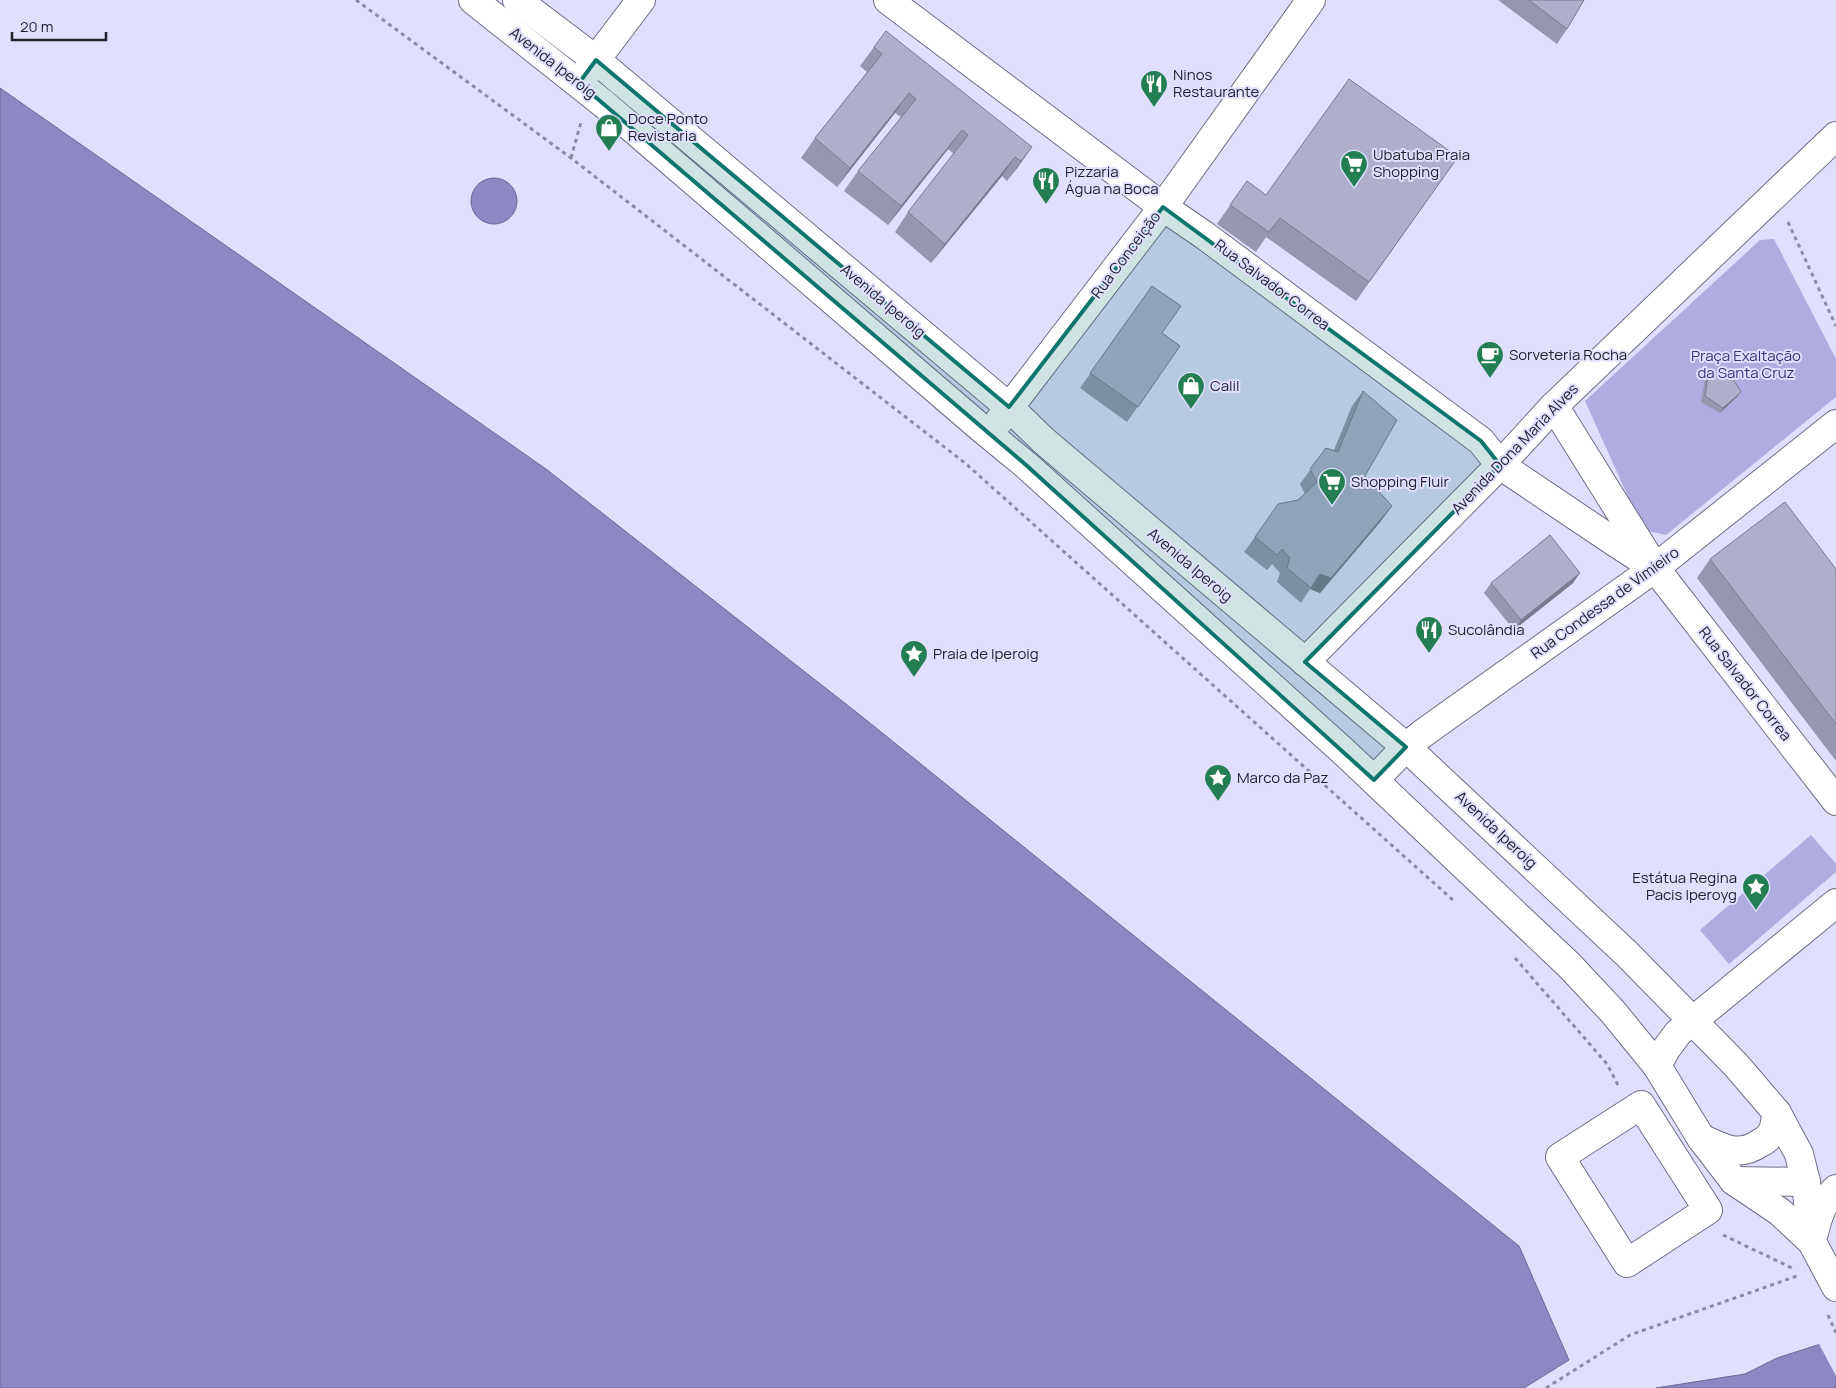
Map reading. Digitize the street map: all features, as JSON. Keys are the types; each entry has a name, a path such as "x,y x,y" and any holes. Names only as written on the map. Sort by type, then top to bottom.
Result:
{"main road":[{"name":"Avenida Iperoig","path":"473,0 579,83 1026,464 1374,780 1570,966 1614,1012 1657,1066 1701,1138 1734,1181 1780,1212 1812,1242"},
{"name":"Avenida Iperoig","path":"517,0 596,60 1009,407 1044,442 1406,747 1627,954 1736,1065 1777,1113 1799,1154 1806,1182 1812,1242"},
{"path":"579,83 641,0"},
{"name":"Rua Salvador Correa","path":"888,0 1163,206 1204,234 1481,440 1500,466 1655,568"},
{"name":"Rua Conceição","path":"989,434 1163,206 1311,0"},
{"name":"Avenida Dona Maria Alves","path":"1305,662 1500,466 1554,406 1836,136"},
{"name":"Rua Salvador Correa","path":"1554,406 1655,568 1836,801"},
{"name":"Rua Condessa de Vimieiro","path":"1374,780 1406,747 1655,568 1836,424"},
{"path":"1657,1066 1666,1049 1692,1021 1836,904"},
{"path":"1640,1105 1708,1210 1692,1220 1628,1262 1560,1157 1640,1105"},
{"path":"1701,1138 1724,1148 1740,1152 1752,1149 1765,1140 1772,1132 1777,1113"},
{"path":"1734,1181 1836,1181"},
{"path":"1833,1281 1812,1242 1819,1214 1825,1202 1836,1189"}],"path":[{"path":"356,0 571,158 966,463 1459,905"},
{"path":"1775,195 1836,326"},
{"path":"1510,952 1607,1064 1619,1087 1622,1101 1620,1118"},
{"path":"1546,1388 1630,1335 1803,1274 1692,1220"}],"highlighted area":[{"path":"596,60 1009,407 1163,207 1481,441 1500,465 1305,662 1406,747 1374,780 1026,465 579,83"}],"green space":[{"name":"Praça Exaltação da Santa Cruz","path":"1774,239 1836,359 1836,397 1666,535 1643,530 1585,401 1760,240"},
{"path":"1811,835 1836,864 1836,872 1729,964 1700,930"}],"shaded area":[{"path":"0,88 546,469 865,719 1519,1246 1569,1360 1524,1388 0,1388"},
{"path":"494,178 507,182 513,188 517,201 513,214 507,220 494,224 481,220 475,214 471,201 475,188 481,182"},
{"path":"1836,1339 1836,1388 1656,1388 1745,1374 1777,1358"}],"pier":[{"path":"1836,1336 1836,1376 1818,1342"}],"building":[{"path":"1529,0 1584,0 1567,29"},
{"path":"886,31 1032,147 1021,161 1015,157 945,244 908,212 968,135 962,130 901,206 858,171 916,99 909,93 850,168 815,138 882,54 874,47"},
{"name":"Ubatuba Praia Shopping","path":"1349,79 1458,157 1369,282 1280,218 1269,232 1230,205 1247,181 1266,195"},
{"path":"1152,286 1181,306 1162,333 1180,346 1138,407 1090,373"},
{"path":"1730,374 1741,392 1723,408 1705,396 1708,375"},
{"name":"Shopping Fluir","path":"1363,391 1397,420 1365,476 1392,506 1331,578 1320,574 1311,588 1287,568 1290,558 1282,549 1277,555 1255,537 1278,504 1298,500 1317,482 1310,469 1326,448 1338,452"},
{"path":"1785,502 1836,569 1836,724 1710,559"},
{"path":"1550,535 1580,573 1521,620 1491,583"}],"place":[{"name":"Ninos Restaurante","path":"1154,108"},
{"name":"Doce Ponto Revistaria","path":"609,152"},
{"name":"Ubatuba Praia Shopping","path":"1354,188"},
{"name":"Pizzaria Água na Boca","path":"1046,205"},
{"name":"Sorveteria Rocha","path":"1490,379"},
{"name":"Calil","path":"1191,410"},
{"name":"Shopping Fluir","path":"1332,506"},
{"name":"Sucolândia","path":"1429,654"},
{"name":"Praia de Iperoig","path":"914,678"},
{"name":"Marco da Paz","path":"1218,802"},
{"name":"Estátua Regina Pacis Iperoyg","path":"1756,911"}]}
